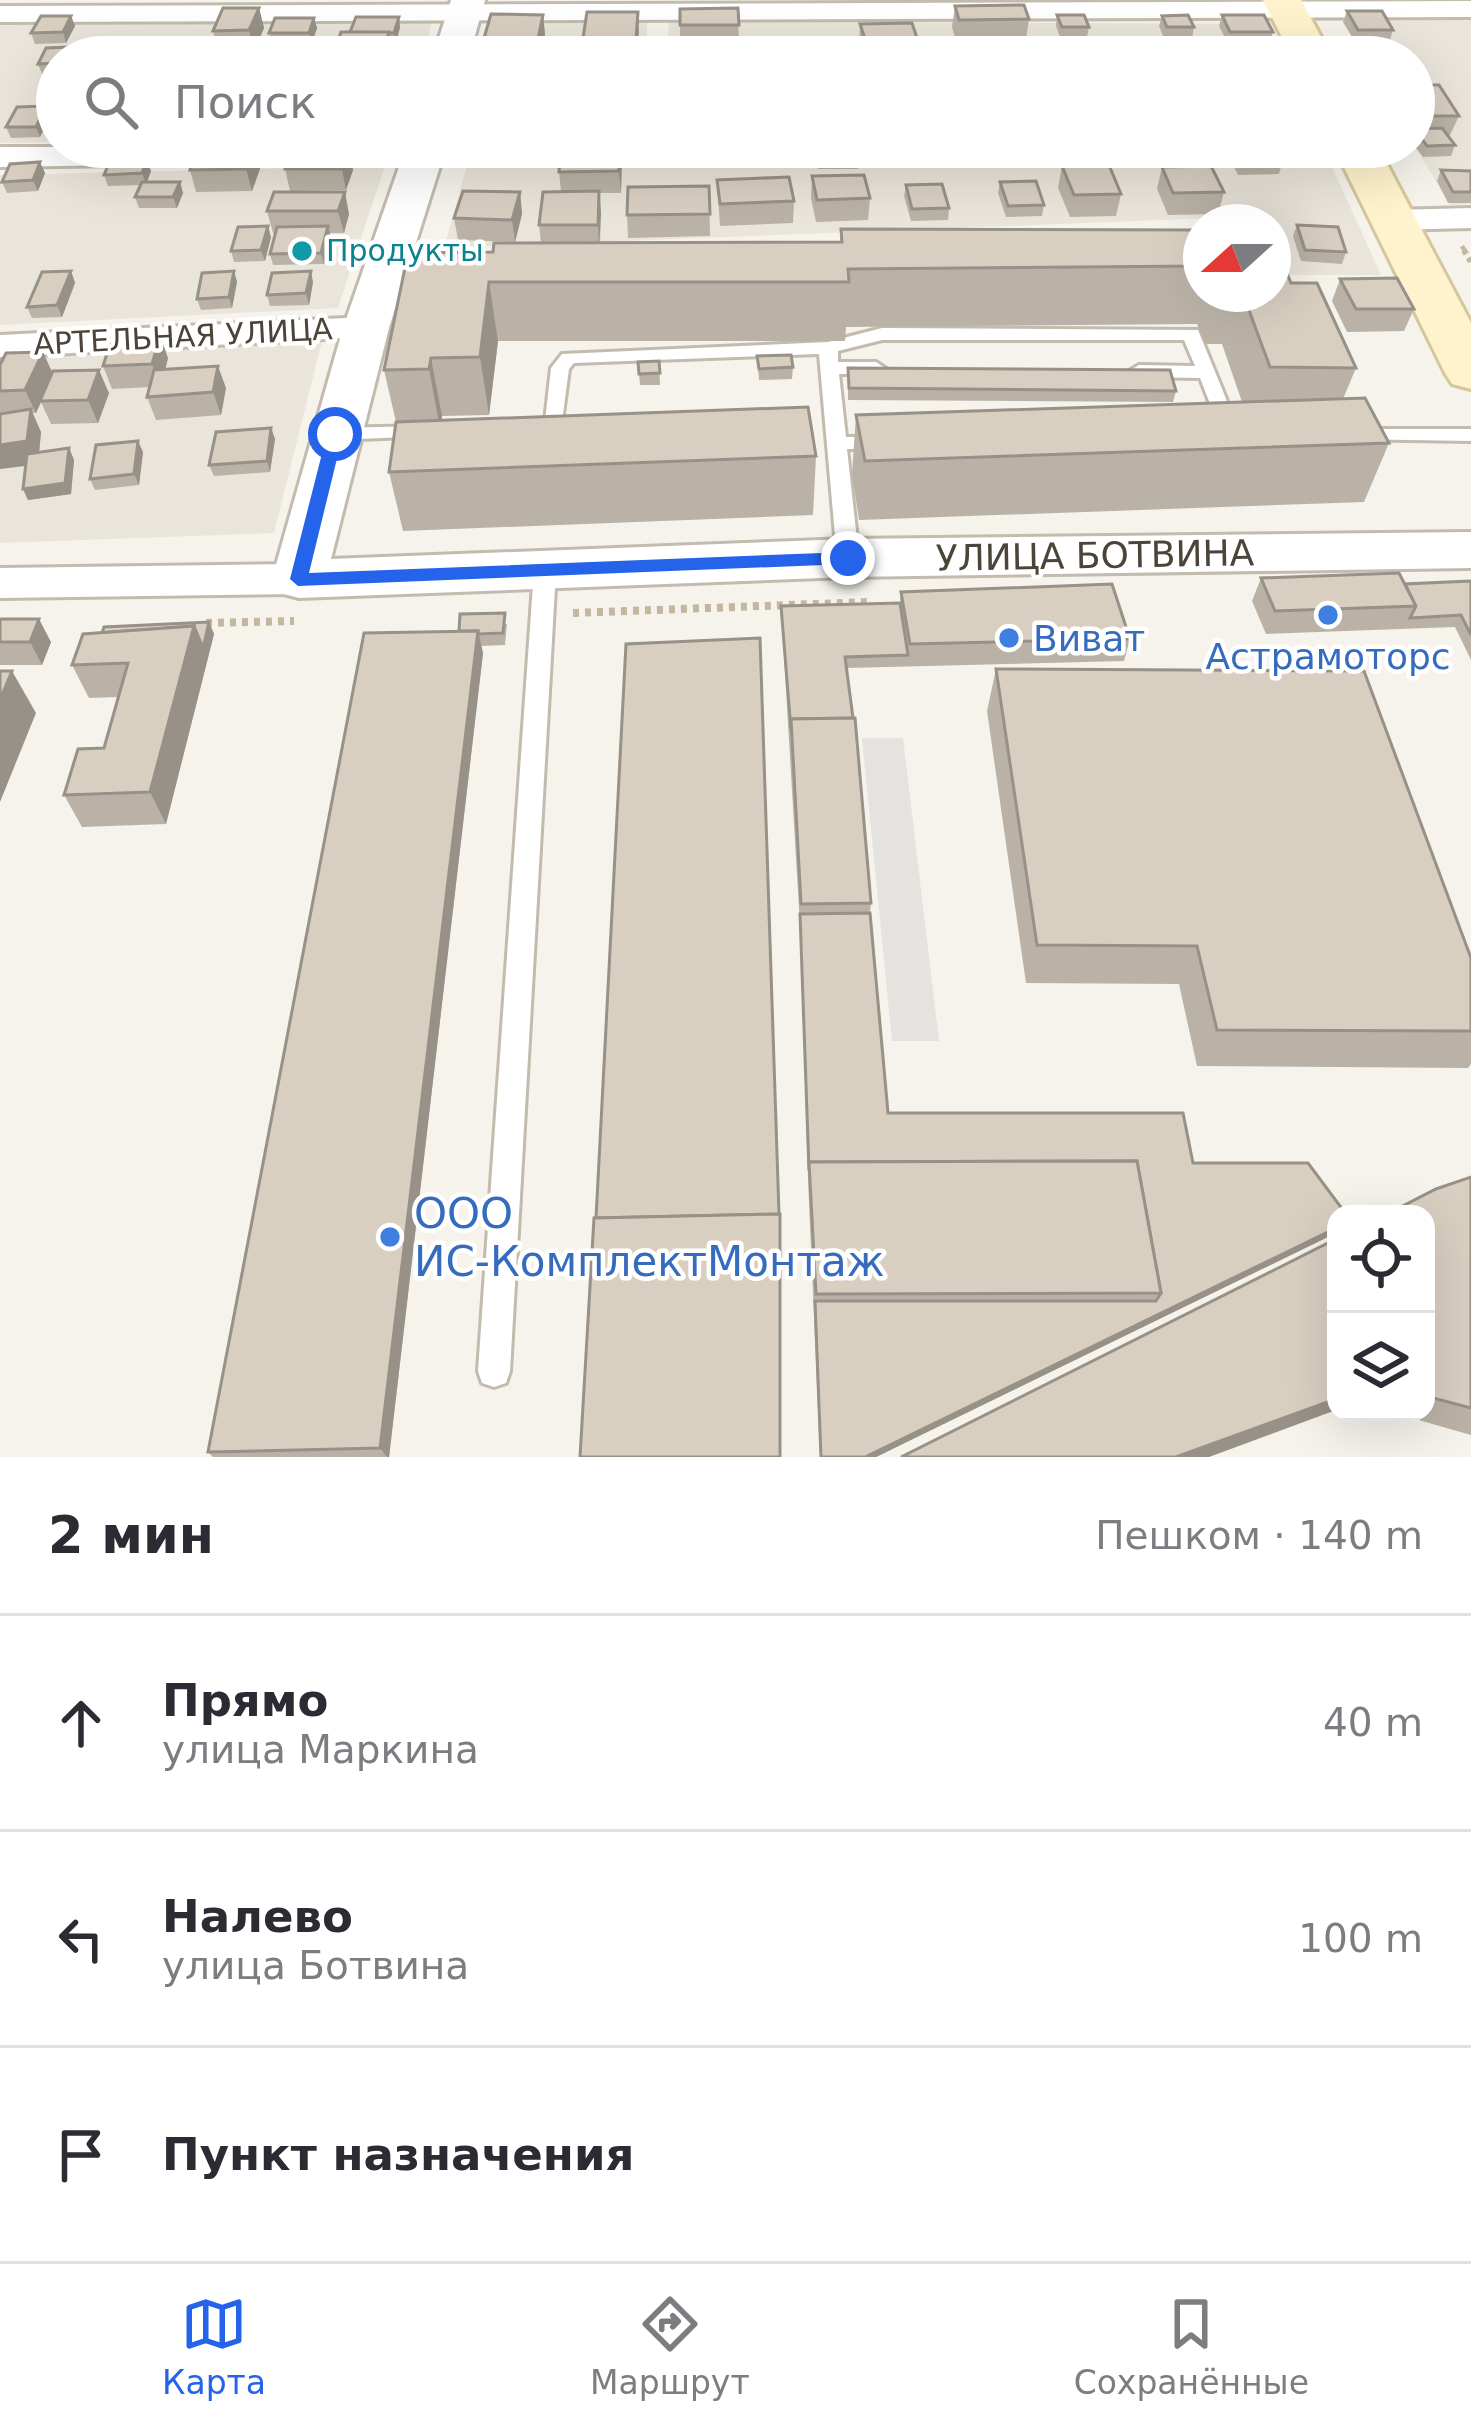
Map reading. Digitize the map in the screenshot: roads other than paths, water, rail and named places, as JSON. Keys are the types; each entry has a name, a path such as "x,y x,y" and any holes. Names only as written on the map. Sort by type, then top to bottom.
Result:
{"main road":[{"path":"1284,4 1301,36"},
{"path":"1366,168 1471,374"}],"street":[{"path":"0,14 466,6 662,12 1284,4 1471,9"},
{"path":"457,36 466,6"},
{"path":"661,36 662,12"},
{"path":"0,157 36,156"},
{"path":"298,579 366,328 405,260 421,168"},
{"path":"1392,220 1471,218"},
{"name":"АРТЕЛЬНАЯ УЛИЦА","path":"0,346 366,328"},
{"name":"УЛИЦА БОТВИНА","path":"0,583 298,579 848,558 1471,550"}],"lane":[{"path":"828,358 882,334 1191,334 1232,436"},
{"path":"523,429 554,425 560,368 569,358 828,358 899,368"},
{"path":"828,358 848,558"},
{"path":"1108,370 1207,372"},
{"path":"335,434 438,431"},
{"path":"1328,436 1471,435"},
{"path":"1208,437 1256,436"},
{"path":"835,443 904,442"},
{"path":"494,1371 545,570"}],"place":[{"name":"Продукты","path":"302,251"},
{"name":"Астрамоторс","path":"1328,615"},
{"name":"Виват","path":"1009,638"},
{"name":"ООО ИС-КомплектМонтаж","path":"390,1237"}]}
